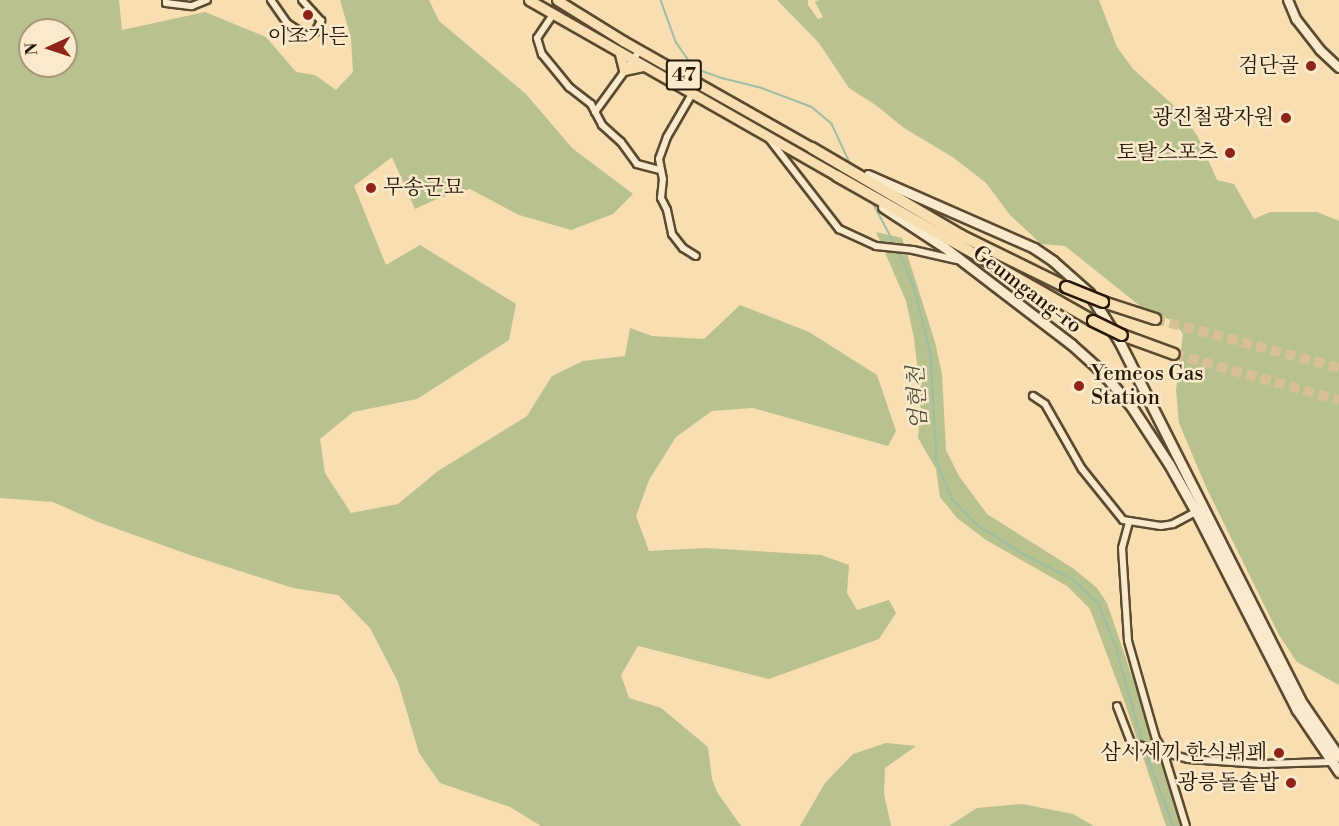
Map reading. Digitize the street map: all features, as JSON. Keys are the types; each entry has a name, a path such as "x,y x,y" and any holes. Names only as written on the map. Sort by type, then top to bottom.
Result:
{"highway":[{"name":"47","path":"818,151 996,254 1066,287 1155,319"},
{"name":"47","path":"837,176 900,214 1093,321 1122,335 1174,354"}],"main road":[{"name":"47","path":"530,0 620,54 837,176"},
{"name":"47","path":"557,0 818,151"},
{"path":"620,54 624,70 643,66"},
{"name":"Geumgang-ro","path":"884,188 1010,236 1044,254 1071,275 1103,314 1300,700 1335,760 1339,772"},
{"name":"Geumgang-ro","path":"900,214 957,260 1047,324 1099,369 1142,422 1196,512 1297,710 1335,760"}],"street":[{"path":"166,0 166,3 192,6 207,0"},
{"path":"271,0 287,23 306,36 315,32 321,21 302,0"},
{"path":"1288,0 1299,24 1339,69"},
{"path":"554,13 537,39 537,44 569,87 591,104 602,125 621,142 637,164 660,170"},
{"path":"596,112 640,50"},
{"path":"692,94 664,144 659,159 663,179 661,198 667,210 672,234 683,248 696,256"},
{"path":"766,135 839,229 876,246 910,249 957,260"},
{"path":"1033,396 1045,404 1082,469 1123,520 1161,526 1173,524 1196,512"},
{"path":"1129,522 1122,548 1128,641 1156,739 1163,751 1186,826"},
{"path":"1117,706 1131,743 1188,759 1225,763 1335,760"}],"green space":[{"path":"0,0 119,0 122,30 205,12 266,37 296,72 315,75 336,90 353,72 351,38 340,0 429,0 439,21 526,94 572,148 633,194 613,214 571,230 519,215 470,189 439,198 415,209 392,157 354,186 386,265 420,245 516,304 509,340 417,399 353,412 320,439 325,473 351,513 398,504 438,471 527,416 552,376 583,361 625,356 630,328 652,336 704,339 740,305 809,332 877,375 896,431 888,446 753,408 712,411 676,437 649,480 636,516 649,551 705,548 821,555 849,565 847,593 857,610 889,600 896,613 879,639 769,679 638,646 621,675 629,698 661,708 708,747 712,779 717,792 741,826 541,826 510,807 440,783 419,753 398,682 370,628 338,595 293,588 193,556 98,522 53,502 0,498"},
{"path":"777,0 808,0 808,5 818,19 823,17 815,2 819,0 1099,0 1117,47 1133,69 1181,112 1198,137 1217,180 1234,184 1254,219 1270,212 1317,212 1339,221 1339,685 1297,662 1279,635 1206,487 1179,423 1176,390 1183,334 1172,320 1150,314 1065,246 1041,244 1010,215 986,183 954,158 904,128 877,106 849,88 819,43"},
{"path":"876,232 902,238 935,342 942,374 946,450 959,476 987,514 1074,569 1097,588 1107,603 1183,826 1166,826 1126,706 1090,609 1067,586 986,540 957,518 940,497 936,469 918,438 921,399 914,338 906,301"},
{"path":"886,743 916,746 885,768 884,794 891,826 800,826 825,783 853,754"},
{"path":"1022,804 1073,814 1094,826 949,826 977,808"}],"waterway":[{"name":"엄현천","path":"661,0 676,42 694,68 762,88 812,107 832,124 851,165"},
{"name":"엄현천","path":"873,203 896,246"},
{"name":"엄현천","path":"898,250 914,286 931,354 937,462 953,500 977,525 1025,555 1074,580 1099,604 1116,647 1143,743"},
{"name":"엄현천","path":"1144,748 1174,826"}],"tunnel":[{"path":"1155,319 1339,368"},
{"path":"1174,354 1339,400"}],"place":[{"name":"이조가든","path":"308,15"},
{"name":"검단골","path":"1311,66"},
{"name":"광진철광자원","path":"1286,118"},
{"name":"토탈스포츠","path":"1230,153"},
{"name":"무송군묘","path":"371,188"},
{"name":"Yemeos Gas Station","path":"1079,386"},
{"name":"삼시세끼 한식뷔페","path":"1279,753"},
{"name":"광릉돌솥밥","path":"1291,783"}]}
